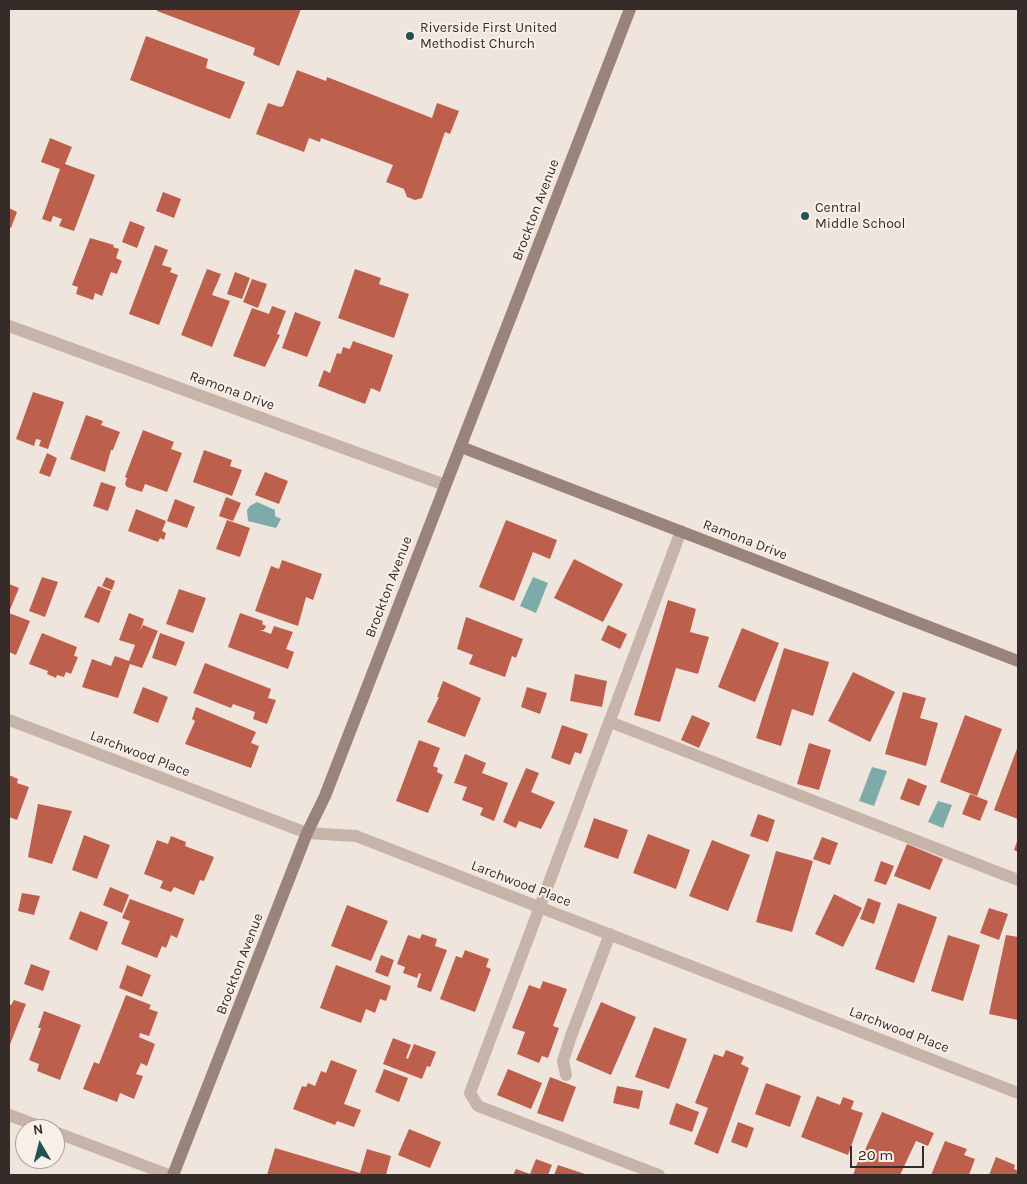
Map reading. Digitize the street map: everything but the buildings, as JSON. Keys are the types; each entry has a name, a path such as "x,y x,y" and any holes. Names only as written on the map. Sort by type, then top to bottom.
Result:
{"main road":[{"name":"Brockton Avenue","path":"173,1175 308,833 325,796 630,9"},
{"name":"Ramona Drive","path":"461,447 1018,661"}],"street":[{"name":"Ramona Drive","path":"9,326 445,485"},
{"path":"659,1175 478,1106 470,1093 681,532"},
{"name":"Larchwood Place","path":"9,720 308,833 356,836 1018,1093"},
{"path":"610,722 1018,880"},
{"path":"566,1075 564,1061 571,1036 610,934"},
{"path":"9,1114 22,1119"},
{"path":"65,1136 169,1175"}],"water":[{"path":"257,502 275,510 275,516 281,519 276,528 248,521 247,510"},
{"path":"533,577 548,583 536,613 520,606"},
{"path":"872,767 887,771 874,806 859,801"},
{"path":"938,801 952,805 943,828 928,822"}],"place":[{"name":"Riverside First United Methodist Church","path":"410,36"},
{"name":"Central Middle School","path":"805,216"}]}
